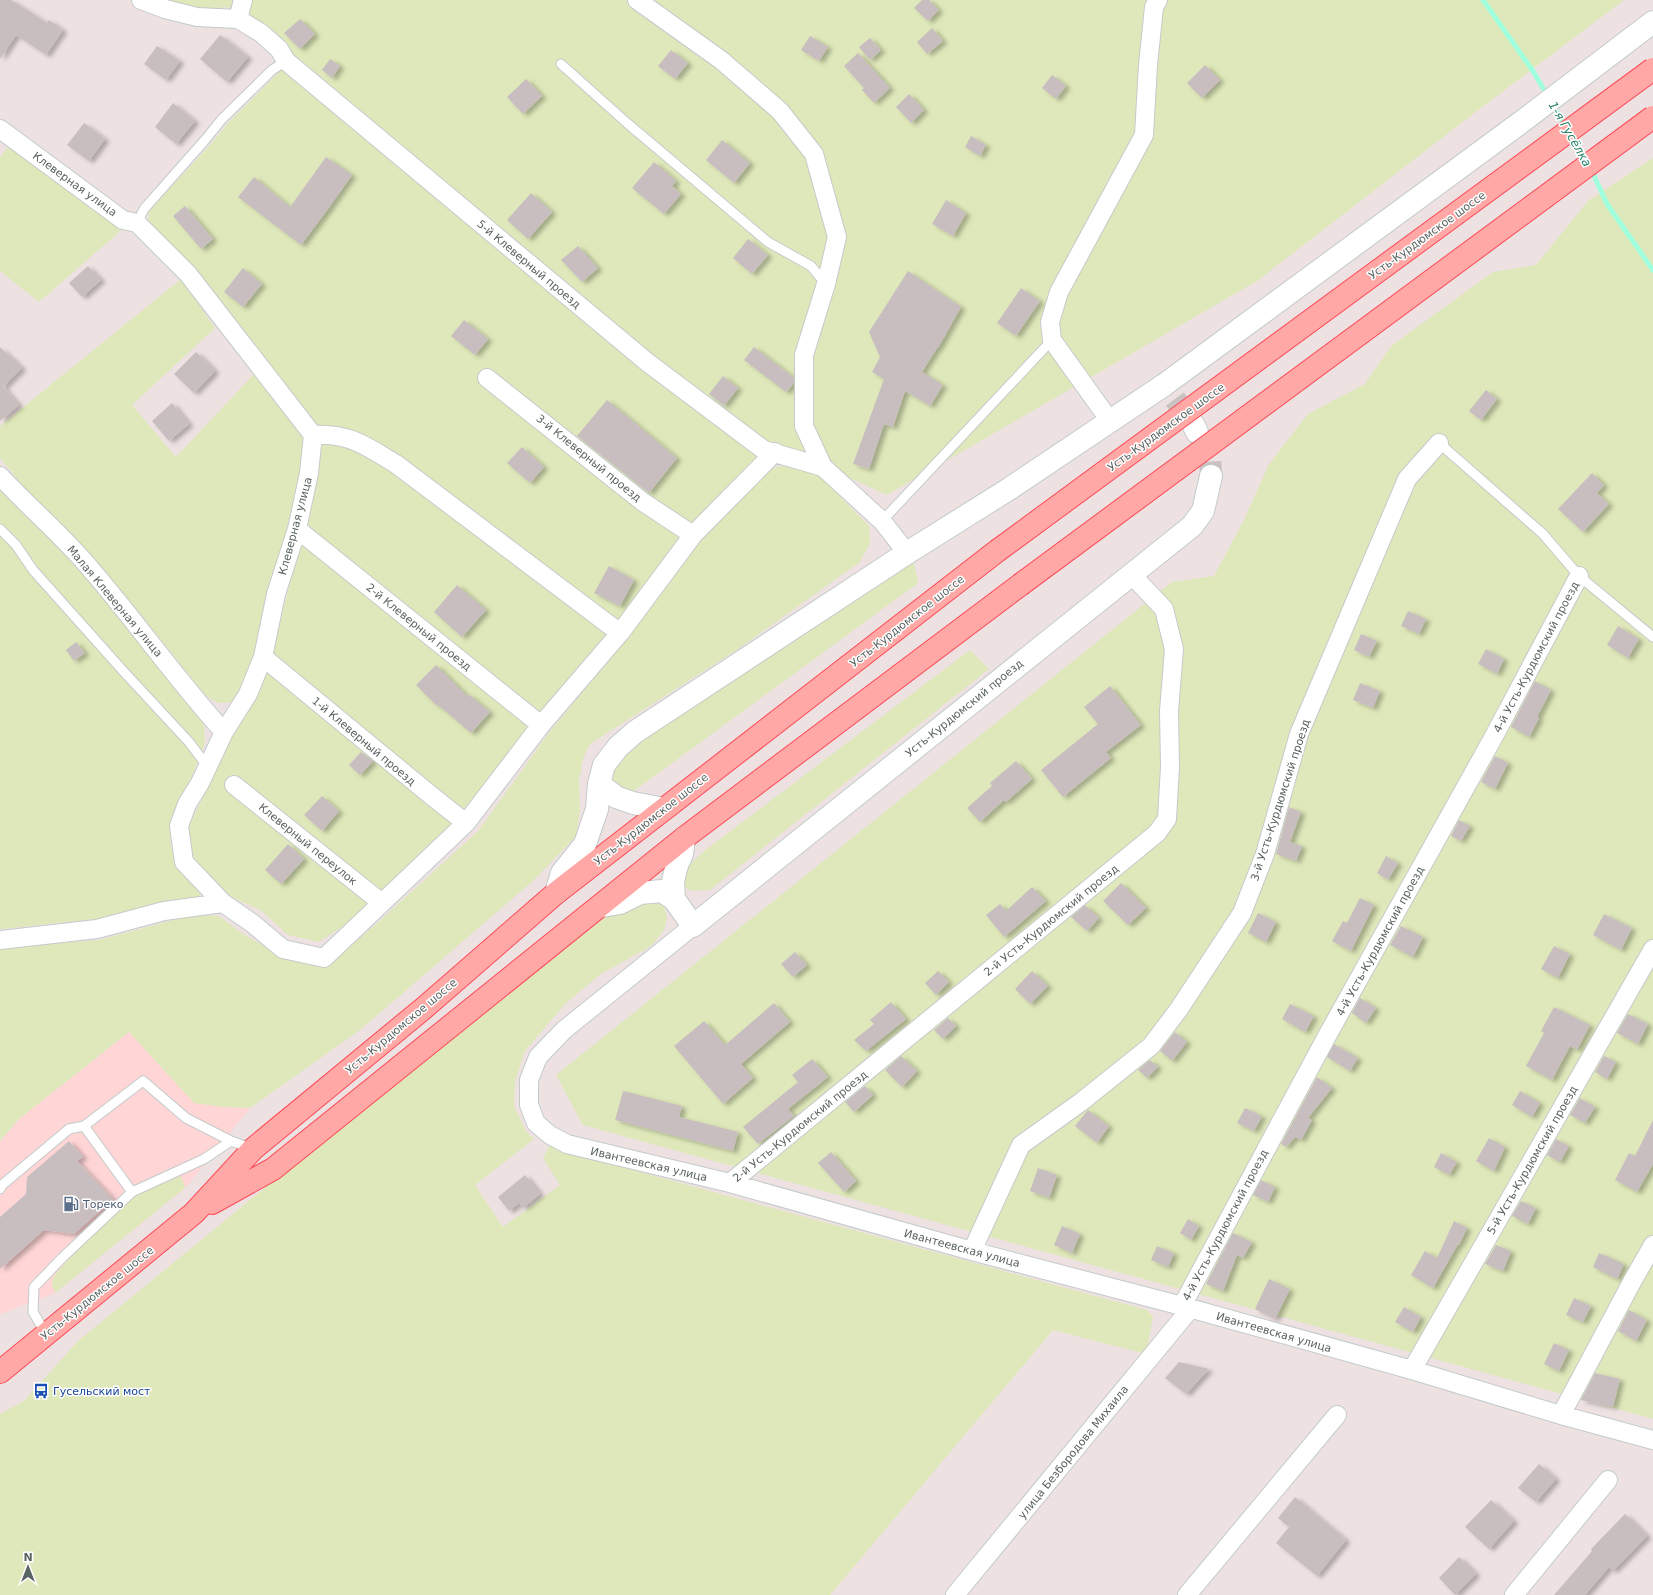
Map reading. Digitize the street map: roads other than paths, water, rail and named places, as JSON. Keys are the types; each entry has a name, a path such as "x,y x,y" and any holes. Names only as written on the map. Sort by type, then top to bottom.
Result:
{"main road":[{"name":"Усть-Курдюмское шоссе","path":"0,1372 194,1213 253,1149 424,1008 556,893 997,551 1653,69"},
{"name":"Усть-Курдюмское шоссе","path":"194,1213 273,1169 602,906 684,838 1020,585 1653,117"}],"street":[{"name":"5-й Клеверный проезд","path":"141,0 165,9 197,17 238,19 261,33 279,49 286,61 647,362 764,450 776,452 823,467 882,521 907,553"},
{"path":"238,19 243,0"},
{"path":"637,0 721,60 780,110 814,154 837,237 826,284 804,355 804,426 823,467"},
{"path":"1110,421 1052,340 1050,322 1059,292 1144,135 1148,65 1154,7 1158,0"},
{"path":"556,893 562,873 585,844 597,809 599,784 604,765 618,747 635,732 907,553 1009,489 1110,421 1169,392 1585,72 1653,22"},
{"name":"Клеверная улица","path":"0,129 123,220 137,223 188,274 313,435 309,473 297,529 276,594 263,657 248,694 224,732 200,783 187,804 179,826 184,862 223,903 252,924 282,949 324,958 382,903"},
{"name":"3-й Клеверный проезд","path":"487,378 643,502 692,535"},
{"path":"313,435 330,434 356,440 396,464 620,633"},
{"name":"3-й Усть-Курдюмский проезд","path":"972,1251 1021,1145 1081,1102 1151,1046 1179,1009 1242,913 1265,854 1302,727 1407,479 1439,443"},
{"path":"382,903 466,823 541,725 620,633 692,535 776,452"},
{"name":"Малая Клеверная улица","path":"0,476 80,557 134,621 195,700 224,732"},
{"name":"Усть-Курдюмский проезд","path":"693,926 1192,526 1203,511 1211,476"},
{"name":"2-й Клеверный проезд","path":"297,529 541,725"},
{"name":"2-й Усть-Курдюмский проезд","path":"730,1183 1157,833 1168,819 1170,767 1169,711 1174,649 1164,609 1132,574"},
{"name":"4-й Усть-Курдюмский проезд","path":"1186,1307 1327,1036 1493,738 1580,576"},
{"name":"1-й Клеверный проезд","path":"263,657 432,797 466,823"},
{"path":"599,784 616,798 664,809"},
{"name":"Клеверный переулок","path":"234,785 382,903"},
{"path":"674,899 673,881 677,865 682,854 684,838"},
{"path":"602,906 620,903 640,893 662,891 674,899 693,926"},
{"path":"0,940 97,929 164,911 223,903"},
{"name":"Ивантеевская улица","path":"693,926 564,1030 538,1057 529,1080 529,1105 536,1123 550,1135 567,1144 730,1183 972,1251 1186,1307 1412,1370 1561,1415 1653,1440"},
{"name":"5-й Усть-Курдюмский проезд","path":"1412,1370 1653,949"},
{"path":"1561,1415 1653,1245"},
{"name":"улица Безбородова Михаила","path":"955,1595 1186,1307"},
{"path":"1187,1595 1338,1415"},
{"path":"1514,1595 1608,1480"}],"lane":[{"path":"137,223 144,209 222,119 272,70 286,61"},
{"path":"561,64 627,123 768,242 811,266 826,284"},
{"path":"882,521 1052,340"},
{"path":"1439,443 1543,534 1580,576 1653,637"},
{"path":"0,529 16,545 33,570 189,742 208,767"},
{"path":"0,1189 2,1185 69,1129 84,1126 143,1081 186,1118 231,1141 253,1149"},
{"path":"84,1126 132,1192"},
{"path":"46,1334 33,1312 34,1287 62,1258 132,1192 204,1159 231,1141"}],"waterway":[{"name":"1-я Гусёлка","path":"1483,0 1533,71 1547,95"},
{"name":"1-я Гусёлка","path":"1553,105 1566,128"},
{"name":"1-я Гусёлка","path":"1572,136 1586,160"},
{"name":"1-я Гусёлка","path":"1591,169 1607,204 1653,270"}],"tunnel":[{"path":"1175,399 1193,424"},
{"path":"1197,432 1210,455 1211,476"}],"place":[{"name":"Тореко","path":"71,1204"},
{"name":"Гусельский мост","path":"41,1391"}]}
